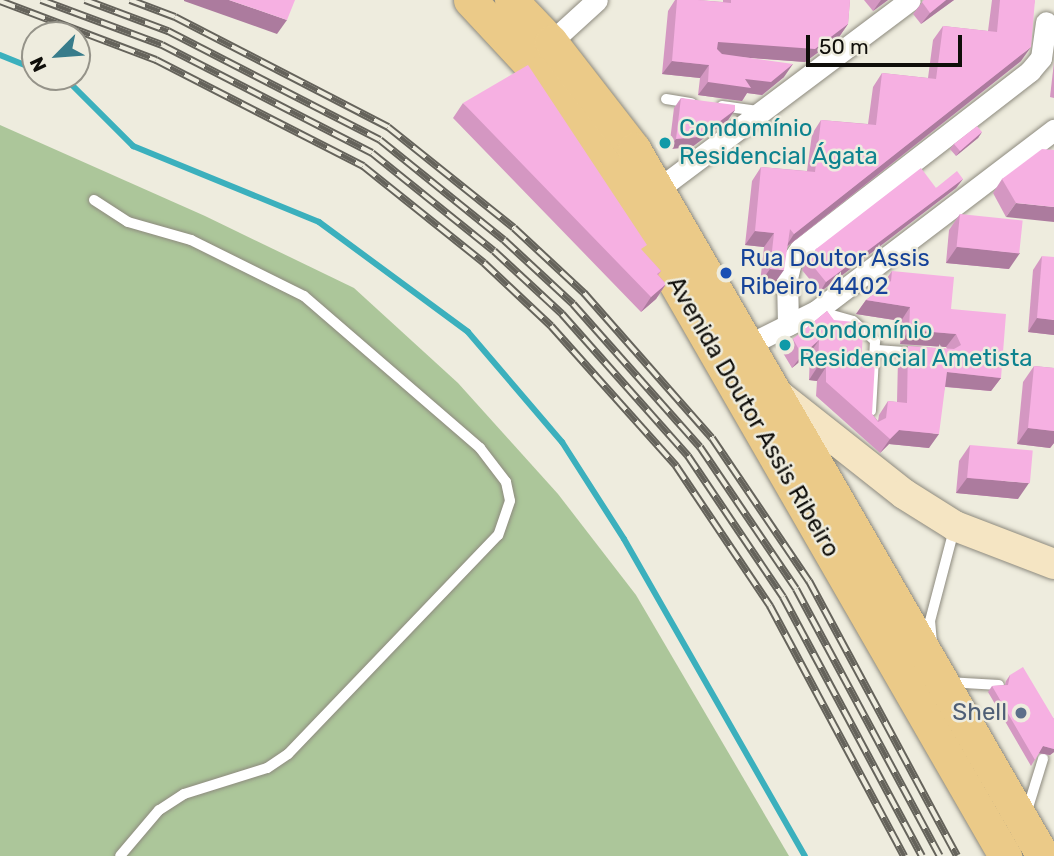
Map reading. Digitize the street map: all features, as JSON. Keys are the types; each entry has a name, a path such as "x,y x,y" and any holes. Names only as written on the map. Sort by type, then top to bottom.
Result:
{"main road":[{"name":"Avenida Doutor Assis Ribeiro","path":"470,0 538,72 614,177 1005,856"},
{"name":"Avenida Doutor Assis Ribeiro","path":"511,0 551,42 634,149 1042,856"}],"street":[{"path":"551,42 597,0"},
{"path":"657,190 910,0"},
{"path":"788,325 787,278 791,262 800,249 1030,71 1041,58 1046,22"},
{"path":"746,346 816,310 1054,130"},
{"path":"769,387 904,494 955,526 1054,564"}],"lane":[{"path":"789,70 814,74"},
{"path":"667,99 765,111"},
{"path":"94,200 128,222 191,240 304,296 480,448 506,482 510,501 498,534 288,754 267,768 176,799 159,810 120,856"},
{"path":"816,310 862,325 877,350 870,428"},
{"path":"877,350 931,354"},
{"path":"955,526 930,621 938,678 999,685"},
{"path":"1023,823 1043,759"}],"green space":[{"path":"0,125 205,216 354,288 458,383 558,494 636,595 789,856 0,856"}],"building":[{"path":"229,0 295,0 287,20"},
{"path":"677,0 731,3 731,0 850,0 848,24 815,49 718,42 717,49 722,54 793,64 771,82 745,79 751,88 708,82 709,65 672,61"},
{"path":"946,0 930,13 922,2"},
{"path":"1000,0 1035,0 1031,47 794,234 790,229 784,270 770,269 774,233 755,231 761,167 815,172 821,120 876,125 882,73 936,79 943,26 997,32"},
{"path":"528,65 647,245 641,249 661,271 657,274 666,284 651,297 463,103"},
{"path":"681,98 735,105 735,110 699,137 676,139"},
{"path":"977,126 982,132 960,151 954,144"},
{"path":"1042,149 1054,150 1054,207 1016,203 1002,179"},
{"path":"921,168 936,188 957,171 963,179 826,282 809,261 816,249"},
{"path":"960,214 1023,221 1019,253 957,247"},
{"path":"1042,256 1054,257 1054,320 1037,318"},
{"path":"892,271 954,277 951,309 1006,314 1001,378 947,372 939,434 899,430 890,439 826,382 826,367 818,366 819,340 802,355 793,339 827,311 834,320 864,323 861,361 875,362 872,414 878,422 886,418 888,401 907,403 908,346 954,349 961,345 956,334 909,330 910,307 866,300 891,281"},
{"path":"1034,366 1054,368 1054,431 1028,428"},
{"path":"970,445 1033,450 1030,483 967,478"},
{"name":"Shell","path":"1023,667 1054,719 1054,749 1043,746 1035,760 992,686 1008,685 1010,675"}],"waterway":[{"path":"0,55 21,63"},
{"path":"78,91 133,146 319,222 468,332 562,442 624,539 805,856"}],"railway":[{"path":"41,0 162,45 372,153 494,251 562,314 688,456 783,597 922,856"},
{"path":"85,0 168,31 380,140 504,240 573,304 700,447 796,589 940,856"},
{"path":"130,0 175,17 388,127 514,228 584,293 712,438 809,581 957,856"},
{"path":"0,1 156,60 363,166 484,263 551,326 676,466 770,606 904,856"}],"place":[{"name":"Condomínio Residencial Ágata","path":"665,143"},
{"name":"Rua Doutor Assis Ribeiro, 4402","path":"726,273"},
{"name":"Condomínio Residencial Ametista","path":"785,345"},
{"name":"Shell","path":"1021,713"}]}
